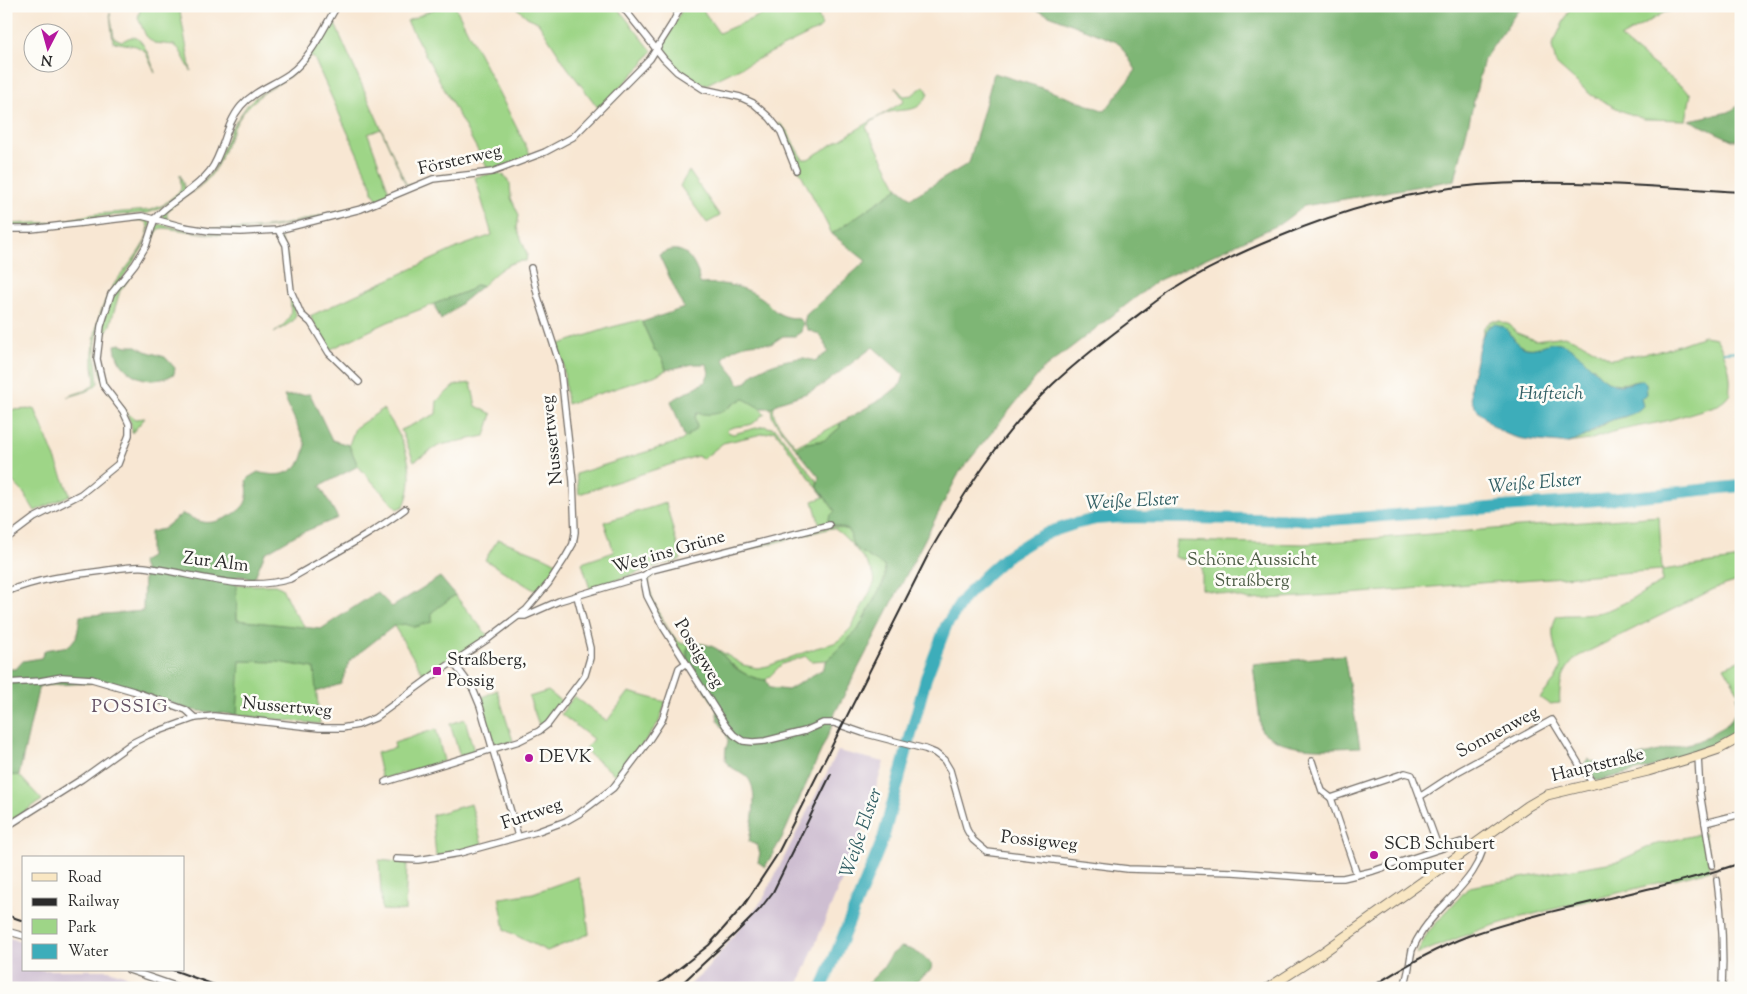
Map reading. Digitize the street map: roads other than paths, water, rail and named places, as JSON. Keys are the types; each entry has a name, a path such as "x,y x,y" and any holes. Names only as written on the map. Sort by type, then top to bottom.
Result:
{"main road":[{"name":"Hauptstraße","path":"1268,988 1322,953 1528,806 1547,795 1648,771 1719,749 1741,737"}],"street":[{"path":"6,539 34,518 81,494 118,464 130,435 129,424 123,411 103,385 97,359 101,326 111,294 135,264 146,246 155,218 163,209 197,185 209,173 241,106 255,94 290,74 306,58 337,6"},
{"path":"622,6 676,72 703,89 740,97 753,103 770,118 781,132 796,170"},
{"name":"Försterweg","path":"6,229 31,229 142,216 184,227 209,231 278,230 361,209 433,179 492,172 557,146 573,137 650,59 657,50 680,6"},
{"path":"278,230 286,245 291,291 301,314 311,323 329,353 359,382"},
{"name":"Nussertweg","path":"6,827 82,779 132,743 148,735 195,718 214,716 319,728 342,728 375,718 520,616 536,600 565,558 573,544 575,532 573,482 560,365 538,297 531,268"},
{"name":"Zur Alm","path":"6,592 40,581 71,574 143,567 206,580 234,583 282,581 361,539 405,509"},
{"name":"Weg ins Grüne","path":"520,616 525,616 577,596 643,576 652,570 829,525"},
{"name":"Possigweg","path":"643,576 648,596 662,625 726,726 734,735 743,741 765,741 805,731 823,723 834,722 935,753 944,760 950,770 967,830 973,840 987,852 1128,869 1343,878 1373,871 1461,842 1472,846"},
{"path":"385,782 519,741 540,731 548,724 585,675 590,658 590,648 577,596"},
{"path":"453,662 473,689 493,749 518,836"},
{"name":"Furtweg","path":"396,859 418,860 460,854 566,821 580,814 613,788 647,743 662,720 679,668 686,663"},
{"path":"6,683 40,681 62,677 92,679 186,710 195,718"},
{"name":"Sonnenweg","path":"1421,796 1459,771 1552,720 1582,769 1594,784"},
{"path":"1698,756 1700,793 1712,865"},
{"path":"1312,761 1322,791 1331,798 1357,875"},
{"path":"1331,798 1405,773 1412,775 1439,849"},
{"path":"1705,822 1741,814"},
{"path":"1403,988 1407,979 1412,950 1417,940 1436,913 1468,878 1476,866 1482,852 1484,838"},
{"path":"1716,880 1722,925 1722,988"},
{"path":"6,931 22,935"},
{"path":"135,972 181,988"}],"water":[{"name":"Hufteich","path":"1494,324 1507,330 1515,341 1523,347 1537,348 1551,343 1560,343 1568,347 1612,383 1623,385 1643,380 1646,383 1647,394 1641,398 1643,406 1632,414 1606,422 1580,439 1568,443 1521,439 1506,434 1484,417 1472,402 1470,391 1482,337 1487,329"}],"waterway":[{"path":"1724,352 1741,351"},
{"name":"Weiße Elster","path":"822,988 883,839 926,678 946,626 964,598 986,575 1007,556 1031,541 1050,532 1096,519 1122,517 1328,520 1611,499 1741,486"}],"tunnel":[{"path":"1712,865 1717,880"}],"railway":[{"path":"652,988 709,945 744,905 777,855 929,553 985,464 1017,422 1053,384 1160,298 1221,262 1300,228 1350,211 1426,192 1511,183 1610,184 1741,192"},
{"path":"677,988 734,935 760,909 773,892 831,774"},
{"path":"1370,988 1418,959 1468,936 1502,925 1673,883 1741,863"},
{"path":"6,915 22,920"},
{"path":"179,972 223,988"}],"place":[{"name":"Straßberg, Possig","path":"437,671"},
{"name":"DEVK","path":"529,758"},
{"name":"SCB Schubert Computer","path":"1374,855"}],"district":[{"name":"POSSIG","path":"130,707"}],"park label":[{"name":"Schöne Aussicht Straßberg","path":"1252,571"}]}
